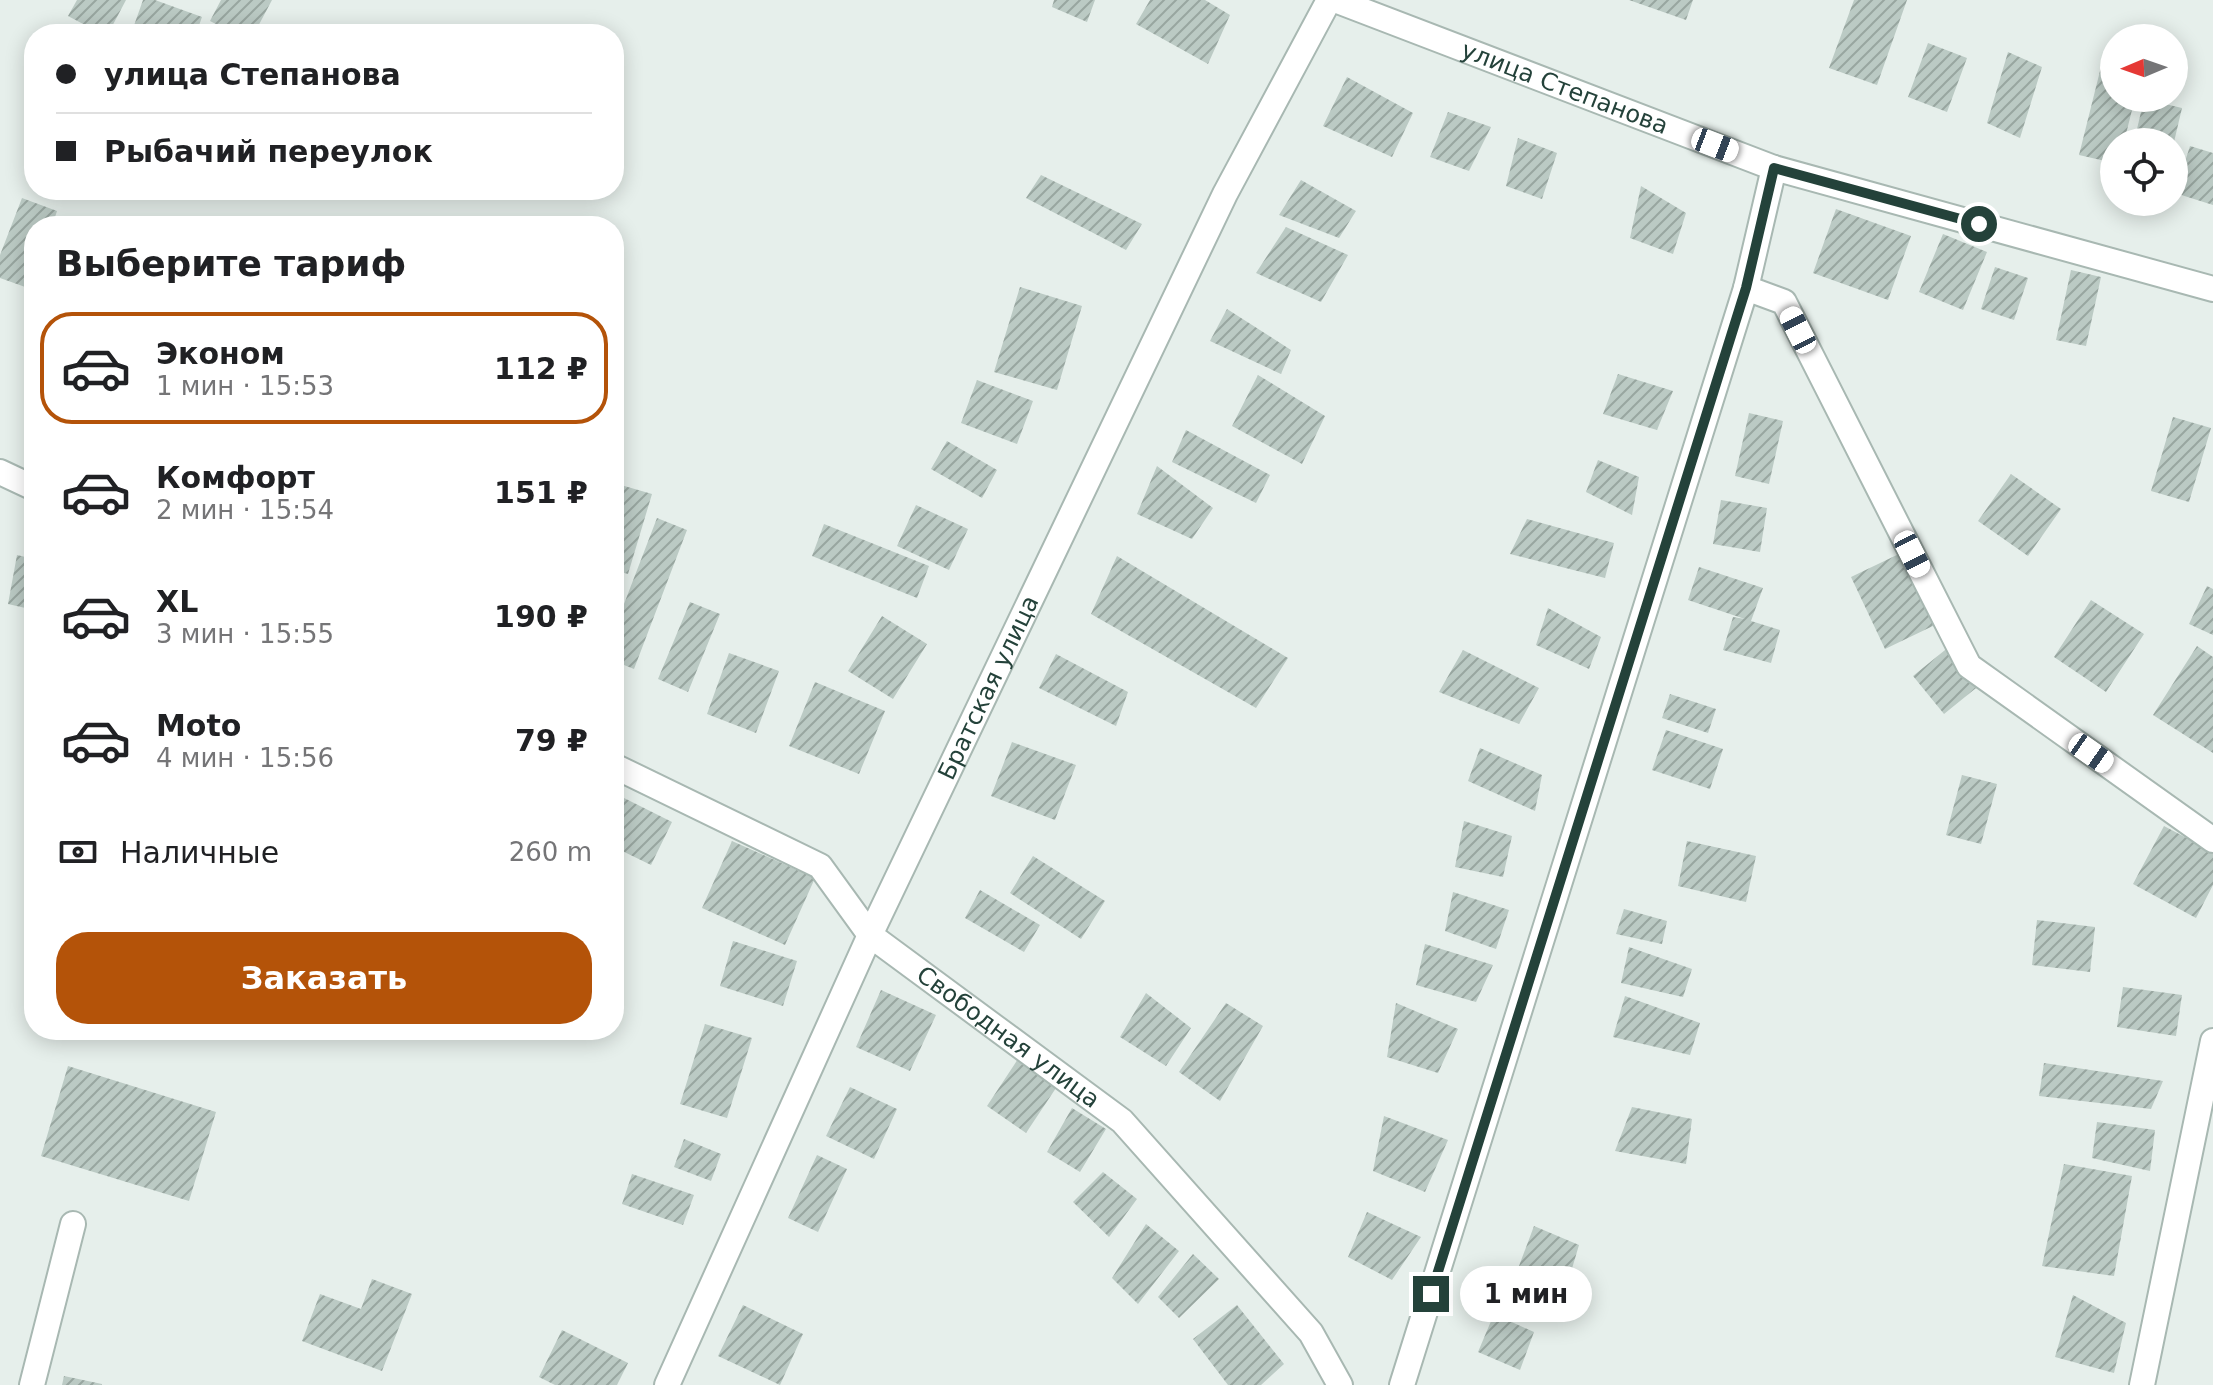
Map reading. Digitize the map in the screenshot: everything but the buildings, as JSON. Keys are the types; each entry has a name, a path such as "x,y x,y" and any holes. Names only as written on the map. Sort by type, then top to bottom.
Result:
{"street":[{"name":"улица Степанова","path":"1332,0 1774,168 2213,289"},
{"name":"Братская улица","path":"667,1385 870,935 1225,194 1332,0"},
{"path":"1402,1385 1746,288 1774,168"},
{"path":"1746,288 1784,302 1969,666 2213,840"},
{"path":"0,472 24,483"},
{"name":"Свободная улица","path":"624,771 820,866 870,935 1122,1121 1311,1333 1340,1385"},
{"path":"2142,1385 2213,1041"},
{"path":"32,1385 73,1224"}],"route":[{"path":"1431,1294 1746,288 1774,168 1979,224"}]}
